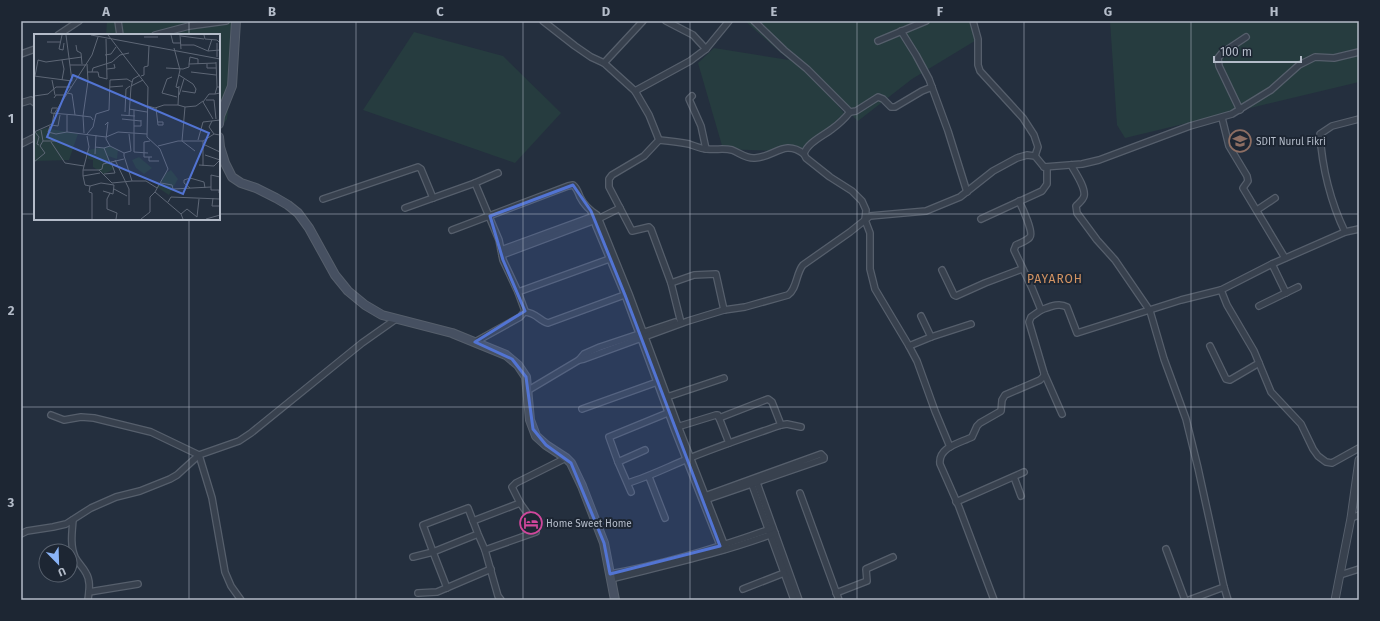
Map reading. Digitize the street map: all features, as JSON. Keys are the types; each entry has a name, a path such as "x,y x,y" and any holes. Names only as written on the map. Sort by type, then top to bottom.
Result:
{"main road":[{"path":"220,116 232,86 236,21"},
{"path":"220,147 225,163 232,176 241,183 256,188 276,198 298,213 309,228 335,275 348,291 365,305 382,314 396,319 452,333 475,342 506,355 518,365 526,377 530,420 536,436 571,463 594,515 604,543 615,600"}],"street":[{"path":"60,34 79,21"},
{"path":"118,21 120,34"},
{"path":"159,34 189,26 226,21"},
{"path":"543,21 580,49 604,64 635,91 649,115 659,140"},
{"path":"604,64 643,21"},
{"path":"666,21 693,35 706,49"},
{"path":"635,91 690,61 706,49 729,21"},
{"path":"754,21 784,50 807,69 850,112"},
{"path":"878,41 926,21"},
{"path":"973,21 978,39 979,69 1013,106 1031,130 1038,147 1035,156"},
{"path":"901,31 920,61 932,87 948,131 967,192"},
{"path":"1240,110 1219,66 1218,58 1222,53 1246,37"},
{"path":"21,54 34,49"},
{"path":"1044,167 1071,165 1099,160 1190,126 1222,118 1240,110 1271,90 1299,64 1315,57 1334,58 1359,52"},
{"path":"804,154 814,142 832,129 850,112 856,111 878,97 883,99 891,107 895,107 922,91 932,87"},
{"path":"692,96 689,99 701,126 706,149"},
{"path":"21,103 31,100 34,102"},
{"path":"1222,118 1229,146 1247,176 1248,181 1243,188 1285,258"},
{"path":"1345,232 1331,195 1321,148 1320,134 1332,126 1359,119"},
{"path":"21,144 34,137"},
{"path":"659,140 689,144 706,149 732,150 747,157 754,158 761,157 788,147 797,149 830,177 852,191 862,201 866,210 865,220 870,233 870,269 875,289 917,361 950,447"},
{"path":"659,140 644,156 627,167 617,171 609,179 609,187 632,231 645,227 649,227 651,229 671,283 681,323"},
{"path":"527,391 579,360 584,360 643,336 724,310 745,307 788,295 792,292 803,264 871,215 926,210 960,197 993,171 1027,155 1035,156 1044,167 1047,167 1047,184 1042,191 981,219"},
{"path":"1071,165 1085,190 1083,200 1076,206 1077,213 1097,240 1115,260 1150,311 1164,359 1186,419 1228,600"},
{"path":"323,199 418,167 421,169 434,198"},
{"path":"406,208 498,173"},
{"path":"475,183 490,216 499,240 501,253 524,307 524,312 520,317 475,342"},
{"path":"452,230 568,186 573,185 576,188 582,201 594,216 627,294 670,412 723,547"},
{"path":"1257,210 1275,198"},
{"path":"1019,202 1031,235 1030,238 1014,247 1014,250 1041,310"},
{"path":"501,253 594,216 606,214 620,208"},
{"path":"1062,414 1044,373 1029,322 1031,317 1041,310 1058,305 1067,307 1077,333 1181,300 1221,290 1285,258 1345,232 1359,229"},
{"path":"518,292 612,258"},
{"path":"1272,264 1286,293"},
{"path":"942,270 954,295 956,296 985,282 1022,269"},
{"path":"671,283 694,275 716,274 724,310"},
{"path":"1259,306 1298,287"},
{"path":"1221,290 1259,363 1271,392 1301,424 1318,456 1326,462 1332,462 1359,448"},
{"path":"524,312 532,313 544,322 548,323 627,294"},
{"path":"921,316 931,337"},
{"path":"21,534 27,531 66,524 91,508 116,497 140,491 170,479 177,475 199,455 239,441 251,433 362,343 396,319"},
{"path":"909,346 971,324"},
{"path":"1210,346 1226,379 1230,380 1259,363"},
{"path":"994,600 940,464 940,458 942,453 950,447 972,437 980,423 999,413 1001,411 1004,395 1040,380 1044,376 1044,373"},
{"path":"666,398 724,378"},
{"path":"582,410 659,382"},
{"path":"720,418 768,399 772,402 781,425"},
{"path":"631,492 609,437 670,412"},
{"path":"676,427 716,414 720,418 729,443"},
{"path":"51,415 64,420 81,417 94,418 151,432 199,455 212,498 225,572 231,586 240,600"},
{"path":"628,484 649,477 688,459 729,443 781,425 787,424 801,427"},
{"path":"618,462 645,450"},
{"path":"703,498 824,459 824,457 821,454 754,481"},
{"path":"485,550 536,532 530,517 520,503 512,487 516,483 566,458"},
{"path":"1335,600 1351,518 1359,460"},
{"path":"956,502 1024,472"},
{"path":"649,477 665,518"},
{"path":"1014,477 1022,496"},
{"path":"754,481 772,532 799,600"},
{"path":"800,493 839,600"},
{"path":"473,521 520,503"},
{"path":"447,588 432,552 423,525 468,508 485,550 499,598"},
{"path":"1351,518 1359,515"},
{"path":"73,520 73,548 75,557 87,574 90,587 88,600"},
{"path":"610,576 662,565 772,532"},
{"path":"772,532 784,573 794,600"},
{"path":"413,557 432,552 478,534"},
{"path":"1166,549 1185,600"},
{"path":"836,593 867,581 866,569 893,557"},
{"path":"418,593 437,592 491,569"},
{"path":"1340,575 1359,569"},
{"path":"742,589 784,573"},
{"path":"89,592 138,584"},
{"path":"1189,600 1224,586"}],"highlighted area":[{"path":"573,185 591,211 625,295 720,546 610,574 604,543 571,463 546,445 533,429 526,377 512,359 475,342 525,311 503,260 490,216"}],"green space":[{"path":"107,21 239,21 227,119 220,129 220,34 106,34"},
{"path":"745,21 974,21 978,39 912,79 858,121 829,95 844,113 804,152 723,149 698,63 714,48 789,60"},
{"path":"1110,21 1359,21 1359,82 1125,138 1117,125"},
{"path":"414,32 503,56 561,113 515,163 363,110"}],"place":[{"name":"SDIT Nurul Fikri","path":"1240,141"},
{"name":"Home Sweet Home","path":"531,523"}],"district":[{"name":"PAYAROH","path":"1055,279"}]}
